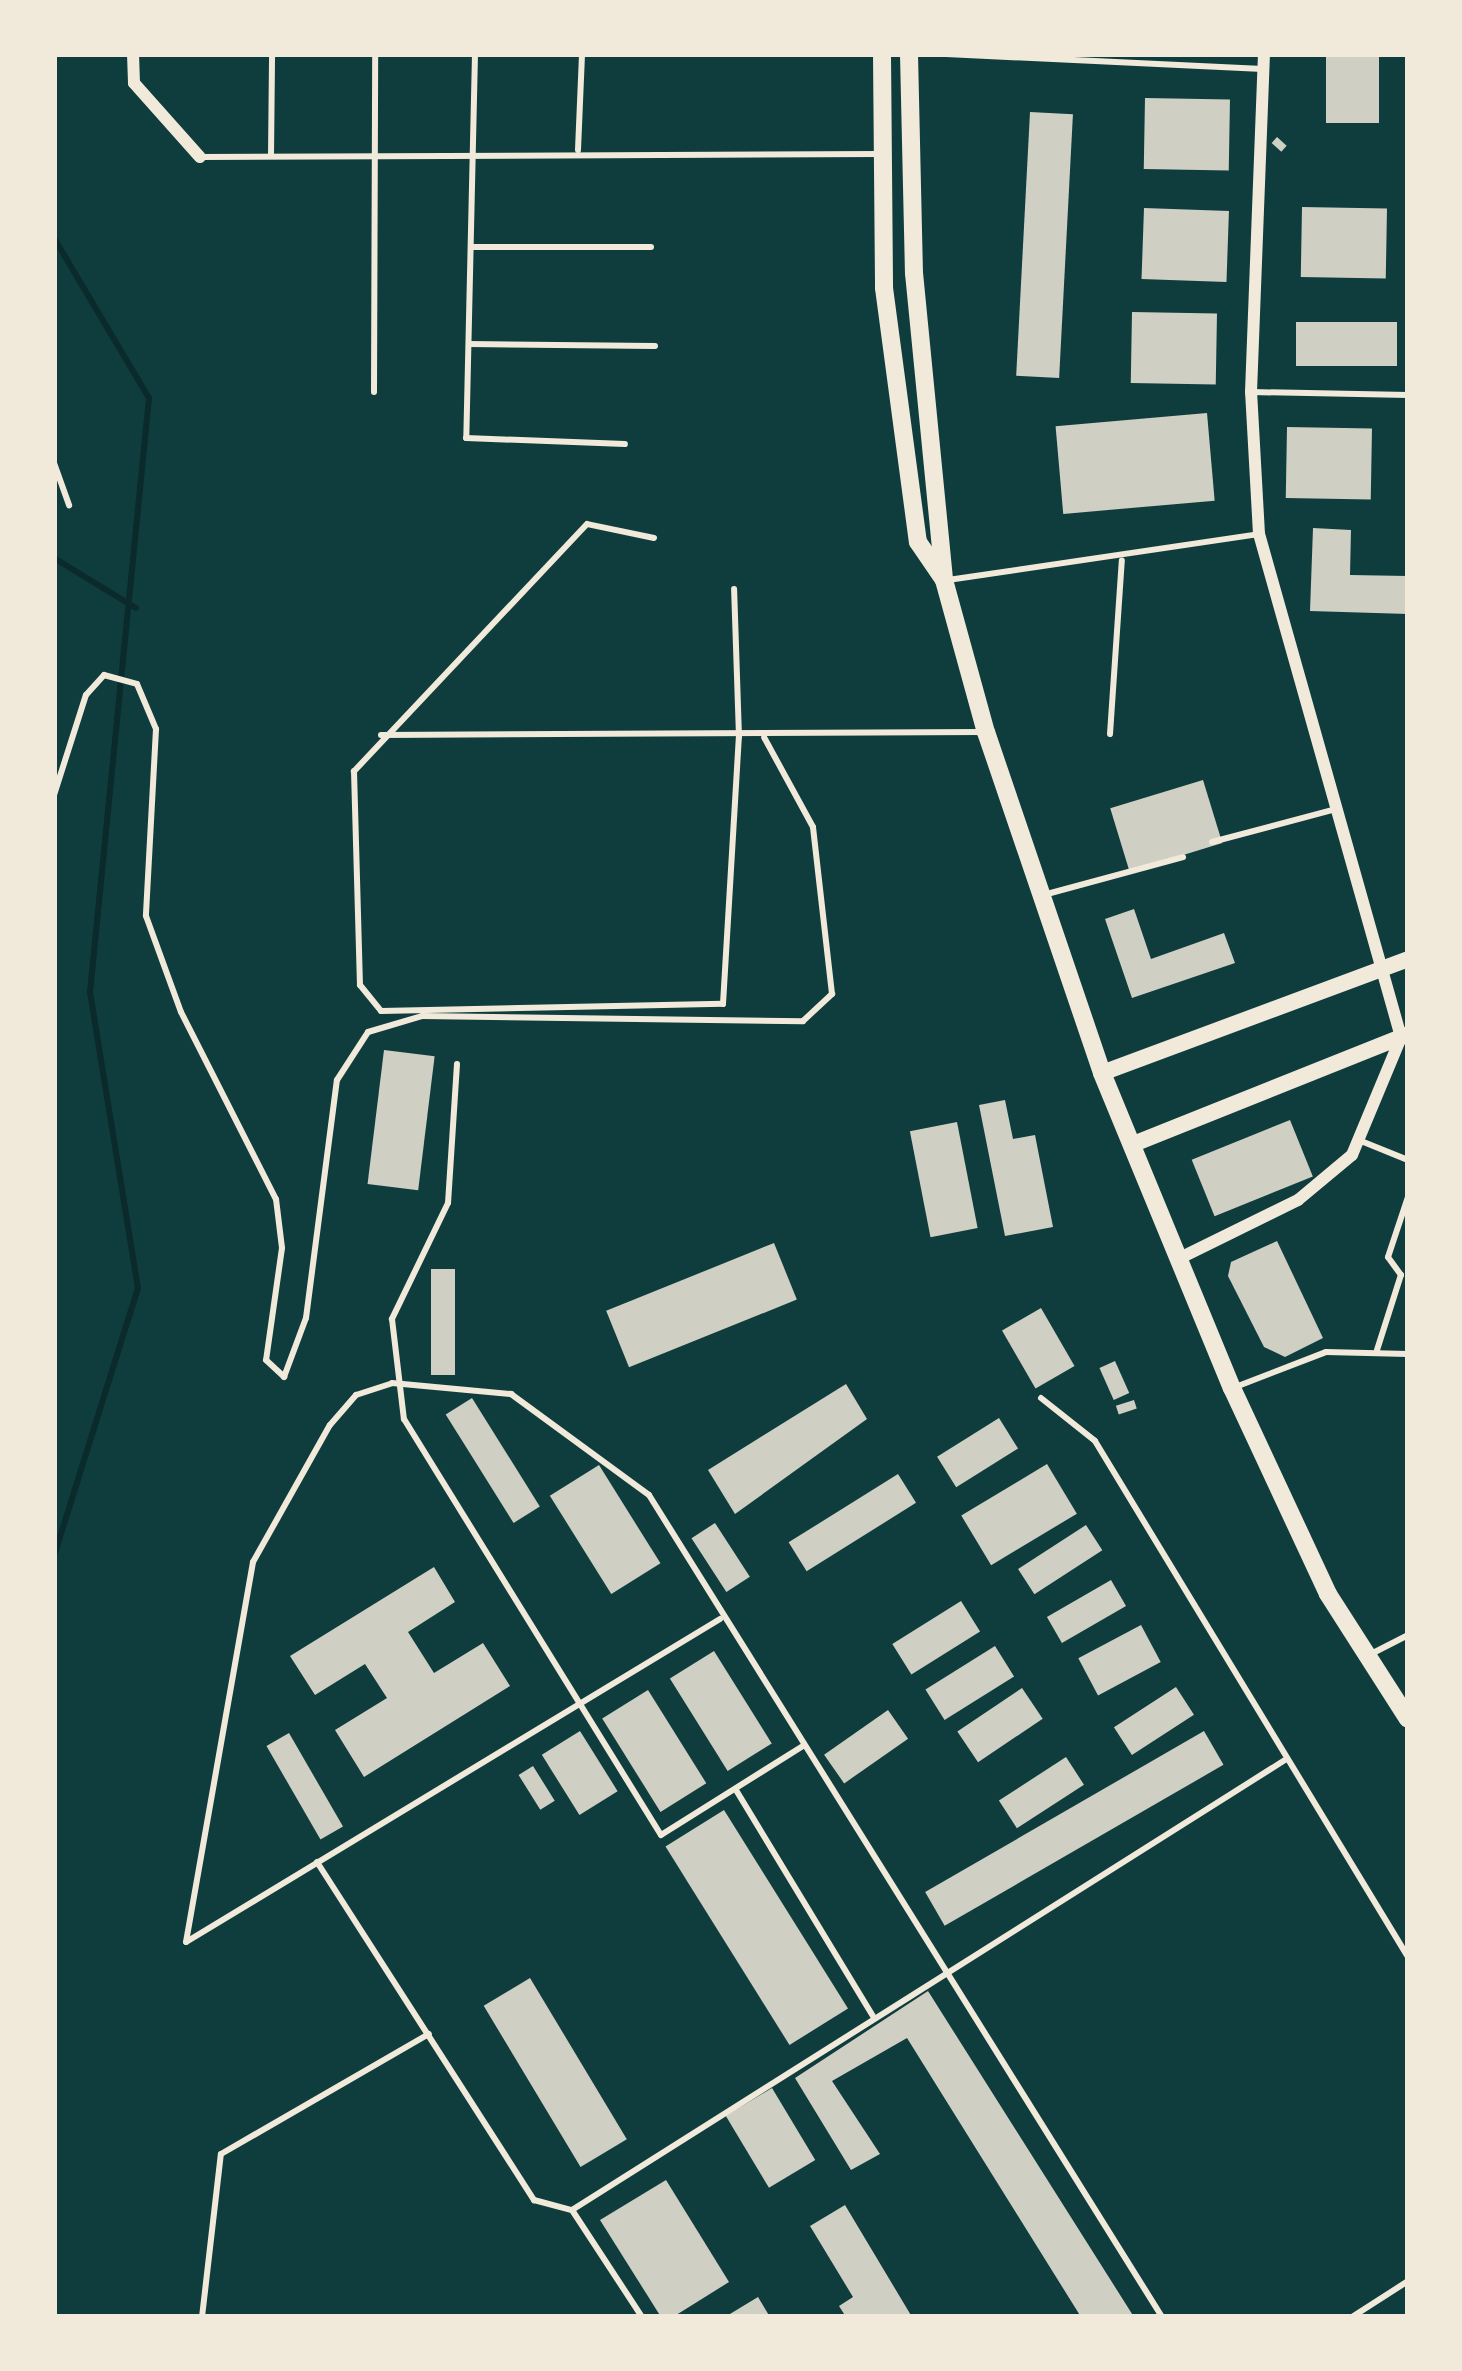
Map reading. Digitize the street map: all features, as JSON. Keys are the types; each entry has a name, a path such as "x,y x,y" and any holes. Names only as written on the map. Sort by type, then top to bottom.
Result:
{"main road":[{"path":"882,54 884,287 918,542 944,580"},
{"path":"909,54 914,273 944,580 986,732 1102,1073 1232,1388 1368,1656 1408,1719"},
{"path":"1102,1073 1408,959"},
{"path":"1131,1145 1404,1035"}],"street":[{"path":"133,54 134,83 200,157"},
{"path":"1178,1259 1298,1200 1358,1140 1404,1035 1379,970 1332,810 1259,534 1251,392 1263,62"}],"lane":[{"path":"271,156 272,54"},
{"path":"374,392 375,54"},
{"path":"475,54 466,438 625,444"},
{"path":"578,150 583,54"},
{"path":"946,54 1263,62"},
{"path":"200,157 473,148 768,162 883,154"},
{"path":"472,247 651,247"},
{"path":"469,344 655,346"},
{"path":"1251,392 1408,395"},
{"path":"54,464 69,505"},
{"path":"655,538 587,524 381,735 354,771 360,985 381,1011 723,1004 739,736 734,589"},
{"path":"944,580 1122,560 1259,534"},
{"path":"1110,734 1122,560"},
{"path":"54,795 86,695 104,675 137,684 156,729 146,916 181,1012 276,1199 271,1373 295,1369 338,1080 368,1032 422,1016 722,1016 803,1022 832,994 813,827 764,736"},
{"path":"381,735 986,732"},
{"path":"1211,842 1332,810"},
{"path":"1041,896 1183,857"},
{"path":"457,1064 448,1203 392,1319 392,1383 662,1835 803,1746"},
{"path":"1358,1140 1408,1160"},
{"path":"1377,1350 1401,1274 1388,1257 1408,1197"},
{"path":"1232,1388 1326,1352 1408,1354"},
{"path":"720,1619 186,1942 254,1562 330,1425 356,1395 392,1383 511,1394 629,1474 948,1969 1162,2317"},
{"path":"1041,1398 1095,1441 1408,1957"},
{"path":"1368,1656 1408,1635"},
{"path":"572,2210 1285,1760"},
{"path":"736,1790 873,2017"},
{"path":"317,1862 534,2200 572,2210 642,2317"},
{"path":"202,2317 220,2154 429,2034"},
{"path":"1352,2317 1408,2281"}],"building":[{"path":"1326,54 1379,54 1379,123 1326,123"},
{"path":"1145,98 1230,99 1229,170 1144,169"},
{"path":"1030,112 1073,114 1059,378 1016,376"},
{"path":"1277,137 1287,146 1281,152 1272,143"},
{"path":"1302,207 1387,208 1386,278 1301,277"},
{"path":"1144,208 1229,211 1226,282 1142,279"},
{"path":"1132,312 1217,313 1216,384 1131,383"},
{"path":"1296,322 1397,322 1397,366 1296,366"},
{"path":"1207,413 1215,501 1063,514 1056,426"},
{"path":"1287,427 1372,428 1371,499 1286,498"},
{"path":"1313,528 1351,530 1350,575 1408,576 1408,614 1310,611"},
{"path":"1203,780 1222,843 1130,871 1110,808"},
{"path":"1134,909 1151,959 1224,933 1235,963 1132,998 1105,919"},
{"path":"384,1050 435,1056 418,1190 368,1184"},
{"path":"1005,1100 1013,1139 1035,1135 1053,1227 1005,1236 979,1105"},
{"path":"1290,1120 1313,1177 1215,1216 1192,1160"},
{"path":"957,1122 978,1228 930,1237 910,1131"},
{"path":"1277,1241 1323,1338 1285,1357 1264,1347 1228,1276 1231,1262"},
{"path":"774,1243 797,1300 629,1367 606,1311"},
{"path":"431,1269 455,1269 455,1375 431,1375"},
{"path":"1041,1308 1074,1366 1036,1389 1002,1330"},
{"path":"1115,1361 1129,1393 1114,1400 1099,1368"},
{"path":"846,1384 867,1419 735,1514 708,1470"},
{"path":"472,1398 540,1507 514,1523 446,1414"},
{"path":"1134,1400 1137,1409 1119,1414 1116,1406"},
{"path":"999,1418 1018,1449 956,1487 937,1457"},
{"path":"1047,1464 1077,1514 991,1565 961,1516"},
{"path":"599,1465 660,1563 611,1594 550,1496"},
{"path":"898,1474 916,1503 807,1571 789,1542"},
{"path":"715,1523 750,1577 726,1592 692,1538"},
{"path":"1086,1525 1102,1550 1034,1594 1018,1569"},
{"path":"434,1567 455,1602 408,1632 434,1673 483,1643 510,1686 364,1777 335,1730 387,1698 365,1664 315,1695 290,1656"},
{"path":"1111,1580 1126,1606 1062,1643 1047,1617"},
{"path":"961,1601 980,1632 911,1674 892,1644"},
{"path":"1141,1625 1161,1662 1098,1695 1078,1658"},
{"path":"995,1646 1014,1677 945,1720 925,1689"},
{"path":"714,1651 772,1743 728,1771 670,1679"},
{"path":"1176,1687 1194,1715 1132,1755 1114,1727"},
{"path":"1022,1688 1043,1719 978,1762 957,1732"},
{"path":"648,1690 706,1783 660,1812 602,1719"},
{"path":"888,1710 908,1739 844,1783 824,1755"},
{"path":"580,1731 618,1791 579,1815 542,1755"},
{"path":"1204,1731 1224,1765 945,1926 925,1892"},
{"path":"289,1733 343,1827 320,1840 266,1746"},
{"path":"1066,1757 1084,1785 1017,1828 999,1801"},
{"path":"533,1766 555,1801 540,1810 519,1775"},
{"path":"724,1810 848,2008 789,2045 665,1847"},
{"path":"530,1978 627,2139 581,2167 484,2006"},
{"path":"928,1991 1134,2317 1081,2317 907,2038 832,2081 880,2154 851,2170 795,2078"},
{"path":"772,2088 815,2160 769,2188 726,2116"},
{"path":"666,2180 729,2282 673,2317 661,2317 600,2220"},
{"path":"845,2205 912,2317 846,2317 839,2306 853,2297 810,2226"},
{"path":"758,2297 770,2317 725,2317"}],"waterway":[{"path":"54,238 149,398 90,992 138,1288 54,1556"},
{"path":"54,558 136,608"}]}
